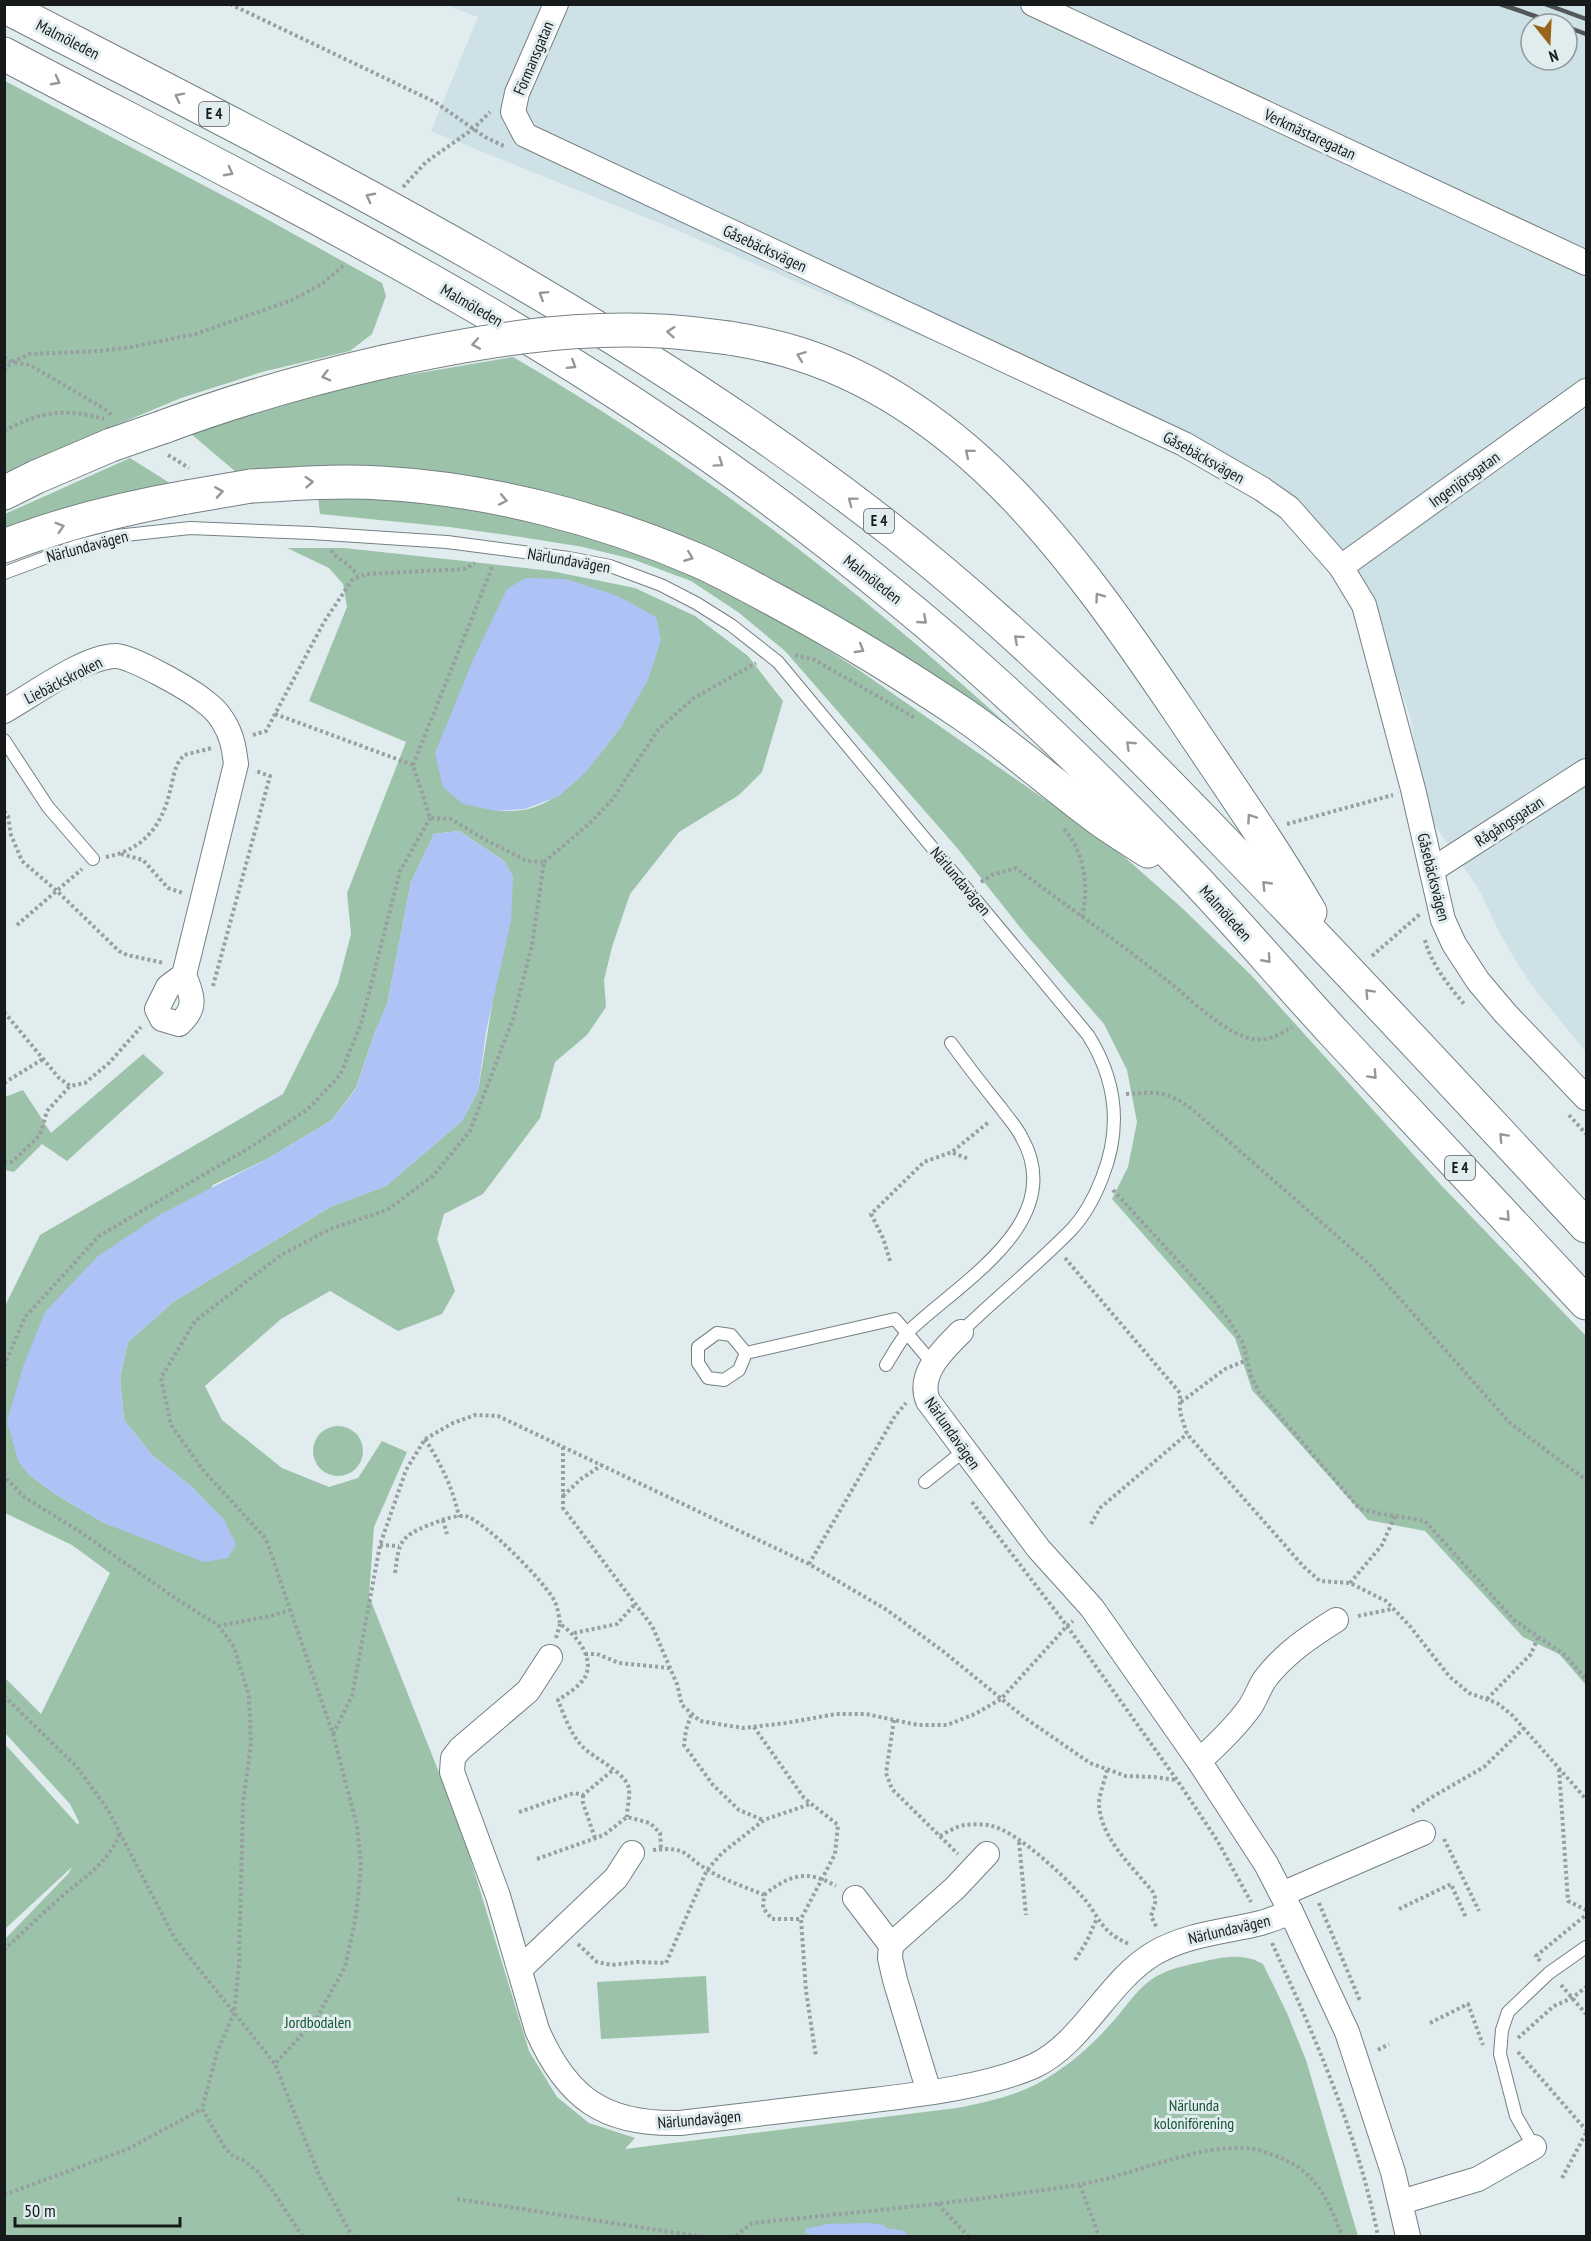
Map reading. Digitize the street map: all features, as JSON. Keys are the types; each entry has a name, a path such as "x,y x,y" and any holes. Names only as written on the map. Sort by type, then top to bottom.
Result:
{"highway":[{"name":"Malmöleden","path":"4,6 296,157 422,225 536,291 682,382 781,448 879,521 990,614 1061,678 1154,768 1587,1226"},
{"name":"Malmöleden","path":"4,54 395,260 487,313 671,429 754,487 893,594 987,675 1072,755 1200,884 1333,1032 1587,1303"},
{"path":"4,493 113,434 163,427 258,395 383,363 465,346 549,334 660,331 729,338 788,351 836,369 882,391 924,417 990,471 1036,518 1075,564 1134,645 1280,860 1336,958"},
{"path":"4,546 86,519 135,506 250,486 336,482 381,483 450,491 540,508 595,523 701,562 810,619 895,669 964,715 1096,817 1200,884"}],"street":[{"name":"Förmansgatan","path":"503,111 517,93 556,4"},
{"name":"Verkmästaregatan","path":"1034,4 1587,263"},
{"name":"Gåsebäcksvägen","path":"503,111 525,135 1184,444 1290,508 1341,567 1364,605 1413,789 1443,920 1454,944 1478,981 1505,1013 1587,1098"},
{"name":"Ingenjörsgatan","path":"1341,567 1587,391"},
{"name":"Liebäckskroken","path":"4,711 75,670 94,661 116,656 130,659 204,700 222,720 235,753"},
{"path":"158,1009 162,1019 179,1024 188,1016 193,999 184,972 235,753"},
{"name":"Rågångsgatan","path":"1432,870 1587,771"},
{"name":"Närlundavägen","path":"961,1332 933,1364 924,1382 928,1401 1031,1540 1092,1608 1199,1761 1266,1864 1287,1903 1347,2032 1401,2202 1407,2236"},
{"path":"1199,1761 1230,1734 1265,1680 1283,1659 1303,1641 1336,1620"},
{"name":"Närlundavägen","path":"550,1657 528,1691 460,1749 451,1764 458,1792 498,1896 543,2045 566,2079 580,2094 610,2114 627,2120 652,2124 680,2123 929,2092 1002,2077 1035,2065 1056,2051 1137,1966 1160,1950 1178,1941 1204,1934 1262,1923 1287,1903 1423,1833"},
{"path":"520,1969 616,1878 632,1853"},
{"path":"891,1945 955,1888 980,1862"},
{"path":"855,1898 891,1945 890,1958 895,1980 929,2092"},
{"path":"1401,2202 1478,2179 1534,2147"}],"lane":[{"name":"Närlundavägen","path":"4,573 76,546 116,536 190,528 447,543 569,558 610,566 661,585 696,603 731,625 774,659 970,890 1088,1035 1098,1051 1114,1095 1114,1135 1111,1153 1102,1178 1083,1216 1073,1228 961,1332"},
{"path":"4,740 48,807 93,859"},
{"path":"886,1365 906,1333 999,1252 1014,1234 1025,1215 1034,1189 1033,1166 1022,1137 951,1043"},
{"path":"746,1353 895,1319 933,1364"},
{"path":"926,1482 965,1450"},
{"path":"1534,2147 1516,2116 1500,2054 1502,2030 1508,2012 1549,1973 1587,1947"}],"path":[{"path":"402,188 426,162 503,111"},
{"path":"4,371 12,362 30,354 121,349 196,334 292,300 322,284 345,264"},
{"path":"4,357 12,362 30,365 108,411 113,434"},
{"path":"4,431 42,415 79,412 113,434"},
{"path":"333,535 333,554 358,575"},
{"path":"17,925 93,859 120,854 135,846 159,824 164,815 177,764 184,755 235,753 266,731 324,622 352,580 358,575 465,568 499,549"},
{"path":"4,1366 26,1317 99,1236 249,1148 308,1109 340,1076 361,1024 400,871 430,818 413,765 499,549"},
{"path":"275,2064 315,2019 345,1967 355,1921 361,1864 357,1826 333,1734 266,1539 203,1470 171,1425 161,1378 195,1321 281,1254 330,1229 387,1210 433,1176 470,1131 513,1019 532,945 544,862 590,823 612,800 658,730 694,698 774,659 794,655 804,656 815,660 925,724"},
{"path":"274,714 413,765"},
{"path":"212,992 270,776 235,753"},
{"path":"1280,816 1286,825 1413,789"},
{"path":"4,810 8,816 17,854 119,951 127,956 184,972"},
{"path":"430,818 451,819 527,861 544,862"},
{"path":"1061,826 1071,840 1083,868 1086,883 1082,917"},
{"path":"120,854 143,860 168,888 202,898"},
{"path":"970,890 992,875 1016,868 1161,975 1225,1027 1246,1037 1267,1040 1295,1025"},
{"path":"1372,956 1420,914"},
{"path":"4,1161 12,1162 40,1135 47,1111 70,1086 85,1083 109,1063 158,1009"},
{"path":"4,1012 59,1078 70,1086"},
{"path":"4,1083 43,1059"},
{"path":"1127,1084 1129,1103"},
{"path":"1114,1095 1159,1092 1175,1097 1192,1109 1369,1263 1510,1423 1587,1480"},
{"path":"890,1261 870,1214 924,1162 952,1152 1002,1111"},
{"path":"952,1152 969,1159"},
{"path":"1102,1178 1212,1298 1243,1343 1251,1376 1259,1392 1359,1508 1378,1515 1425,1521 1514,1620 1539,1635 1566,1656 1587,1679"},
{"path":"1109,1198 1117,1184"},
{"path":"1054,1245 1180,1393 1180,1412 1187,1434 1304,1567 1320,1581 1350,1583 1386,1601 1409,1625 1449,1676 1469,1693 1497,1703 1512,1715 1587,1799"},
{"path":"1180,1403 1225,1369 1247,1360"},
{"path":"808,1564 895,1416 912,1397"},
{"path":"333,1734 352,1696 380,1545 406,1470 425,1439 453,1423 475,1415 498,1416 808,1564 887,1610 944,1652 1001,1700 1090,1763 1126,1776 1154,1776 1177,1780"},
{"path":"1091,1524 1100,1508 1187,1434"},
{"path":"425,1439 443,1468 459,1518"},
{"path":"563,1447 563,1508 652,1626 676,1683 682,1706 700,1721 743,1728 786,1724 836,1714 866,1714 918,1725 947,1725 1001,1700 1066,1626 1092,1608"},
{"path":"563,1496 581,1479 602,1466"},
{"path":"4,1473 24,1497 82,1533 218,1626 234,1647 249,1696 251,1743 243,1803 239,1964 234,2013 217,2052 202,2109 225,2148 234,2157 243,2160 258,2172 302,2236"},
{"path":"395,1573 399,1546 413,1532 443,1520 466,1516 492,1532 544,1586 555,1602 560,1624 574,1633 585,1654 586,1676 573,1690 558,1700 570,1729 581,1745 622,1776 629,1788 627,1817 604,1835 537,1859"},
{"path":"1350,1583 1382,1545 1395,1516"},
{"path":"443,1520 447,1534"},
{"path":"380,1545 399,1546"},
{"path":"574,1633 617,1624 635,1604"},
{"path":"1336,1620 1392,1608"},
{"path":"218,1626 290,1610"},
{"path":"1487,1700 1531,1654 1539,1635"},
{"path":"585,1654 597,1654 627,1665 670,1668"},
{"path":"4,1696 77,1767 108,1810 176,1939 275,2064 319,2175 352,2236"},
{"path":"1126,1709 1217,1840 1262,1923 1313,2034 1354,2151 1378,2236"},
{"path":"691,1715 684,1745 713,1785 739,1810 764,1820"},
{"path":"894,1720 886,1773 892,1789 940,1836 980,1862"},
{"path":"754,1727 804,1798 837,1826 835,1854 801,1919 806,1991 816,2057"},
{"path":"1405,1817 1432,1797 1484,1767 1524,1728"},
{"path":"1559,1768 1568,1901 1587,1910"},
{"path":"583,1795 613,1770"},
{"path":"1107,1770 1099,1800 1101,1822 1114,1844 1153,1892 1156,1900 1150,1917 1160,1950"},
{"path":"519,1812 574,1793 583,1795"},
{"path":"583,1795 583,1803 595,1839"},
{"path":"562,1929 597,1962 612,1965 637,1962 666,1963 707,1870 722,1853 764,1820 811,1804"},
{"path":"627,1817 650,1823 660,1833 661,1850"},
{"path":"940,1836 963,1825 992,1826 1019,1841 1080,1893 1104,1929 1116,1938 1160,1950"},
{"path":"1423,1833 1438,1826 1479,1911"},
{"path":"4,1950 61,1897 98,1868 113,1848 120,1832"},
{"path":"1019,1841 1026,1915"},
{"path":"632,1853 661,1850 685,1852 707,1870 764,1895"},
{"path":"801,1919 772,1919 763,1908 764,1895 782,1881 801,1875 822,1878 855,1898"},
{"path":"1399,1909 1451,1884 1466,1918"},
{"path":"1536,1956 1587,1915"},
{"path":"1075,1960 1087,1941 1097,1917"},
{"path":"1549,1973 1587,2014"},
{"path":"1562,2178 1587,2132 1511,2043 1554,2006 1572,1998 1587,1987"},
{"path":"1430,2023 1468,2004 1485,2050 1500,2054"},
{"path":"1378,2050 1389,2044"},
{"path":"4,2195 128,2149 202,2109"},
{"path":"736,2236 752,2223 1080,2185 1220,2148 1255,2149 1288,2160 1312,2178 1331,2206 1342,2236"},
{"path":"1080,2185 1099,2236"},
{"path":"456,2199 697,2236"},
{"path":"938,2203 968,2236"}],"shaded area":[{"path":"446,5 1586,5 1586,1052 1519,966 1498,930 1480,891 1427,814 1410,715 1369,604 1264,491 958,352 679,231 431,131 478,17"}],"green space":[{"path":"5,81 243,206 382,283 386,296 372,334 350,351 262,372 181,398 102,431 5,478"},
{"path":"513,357 585,400 655,446 791,543 921,648 1045,760 699,549 333,466 236,472 190,433 361,383"},
{"path":"130,458 173,485 5,532 5,514"},
{"path":"371,495 450,502 621,544 696,574 767,611 856,668 1112,846 1181,907 1251,975 1440,1184 1586,1336 1586,1685 1559,1654 1523,1637 1425,1531 1368,1520 1252,1390 1235,1338 1112,1199 1128,1167 1137,1122 1127,1070 1104,1024 1023,931 958,849 785,651 738,612 691,581 632,559 583,547 521,537 320,514 318,497"},
{"name":"Jordbodalen","path":"287,548 344,548 551,571 635,588 695,616 748,656 783,701 762,772 739,795 679,832 630,894 612,947 604,980 606,1007 587,1035 555,1062 540,1118 483,1194 444,1214 437,1239 455,1291 442,1314 398,1331 330,1291 281,1319 205,1386 222,1420 282,1468 329,1487 358,1478 382,1441 407,1452 374,1527 369,1596 461,1828 529,2051 557,2097 589,2123 635,2138 625,2149 957,2108 1020,2091 1055,2073 1095,2041 1140,1990 1157,1976 1176,1968 1210,1960 1244,1957 1263,1964 1287,2013 1306,2060 1358,2236 5,2236 5,1939 68,1874 72,1867 5,1929 4,1743 78,1825 79,1822 70,1804 5,1733 5,1678 41,1714 110,1573 72,1545 5,1513 5,1306 40,1235 283,1094 338,984 351,934 347,893 406,742 309,701 347,607 343,584 329,568","holes":["622,725 580,776 555,797 524,810 496,811","459,831 504,861 513,877 478,1091 462,1121 386,1186 332,1206 173,1302 128,1342 120,1378 124,1420 152,1455 191,1486 224,1520 129,1532 104,1523 55,1494 28,1474 213,1185 267,1159 332,1120 356,1088 387,1005 411,882 434,834"]},
{"path":"143,1054 164,1073 67,1161 42,1144 14,1172 5,1170 5,1097 23,1090 51,1133"},
{"path":"343,1426 356,1433 362,1441 362,1461 356,1469 348,1475 333,1476 320,1469 314,1461 313,1446 320,1433 328,1427"},
{"path":"706,1976 709,2033 601,2039 597,1982"}],"water":[{"path":"525,578 566,579 618,596 656,617 661,640 648,680 622,725 587,771 559,796 525,809 496,811 463,804 443,787 435,753 473,660 507,589"},
{"path":"459,831 504,861 513,877 511,921 486,1032 478,1091 462,1121 386,1186 332,1206 173,1302 128,1342 120,1378 124,1420 152,1455 191,1486 224,1520 236,1544 228,1558 204,1562 104,1523 55,1494 28,1474 18,1461 7,1421 24,1364 45,1312 98,1256 161,1214 267,1159 332,1120 356,1089 375,1032 387,1005 411,882 434,834"},
{"path":"870,2223 904,2231 907,2236 814,2236 806,2233 805,2229 828,2224"}],"railway":[{"path":"1500,4 1523,12"},
{"path":"1545,4 1586,19"},
{"path":"1579,31 1586,34"}],"park label":[{"name":"Närlunda koloniförening","path":"1194,2114"}]}
